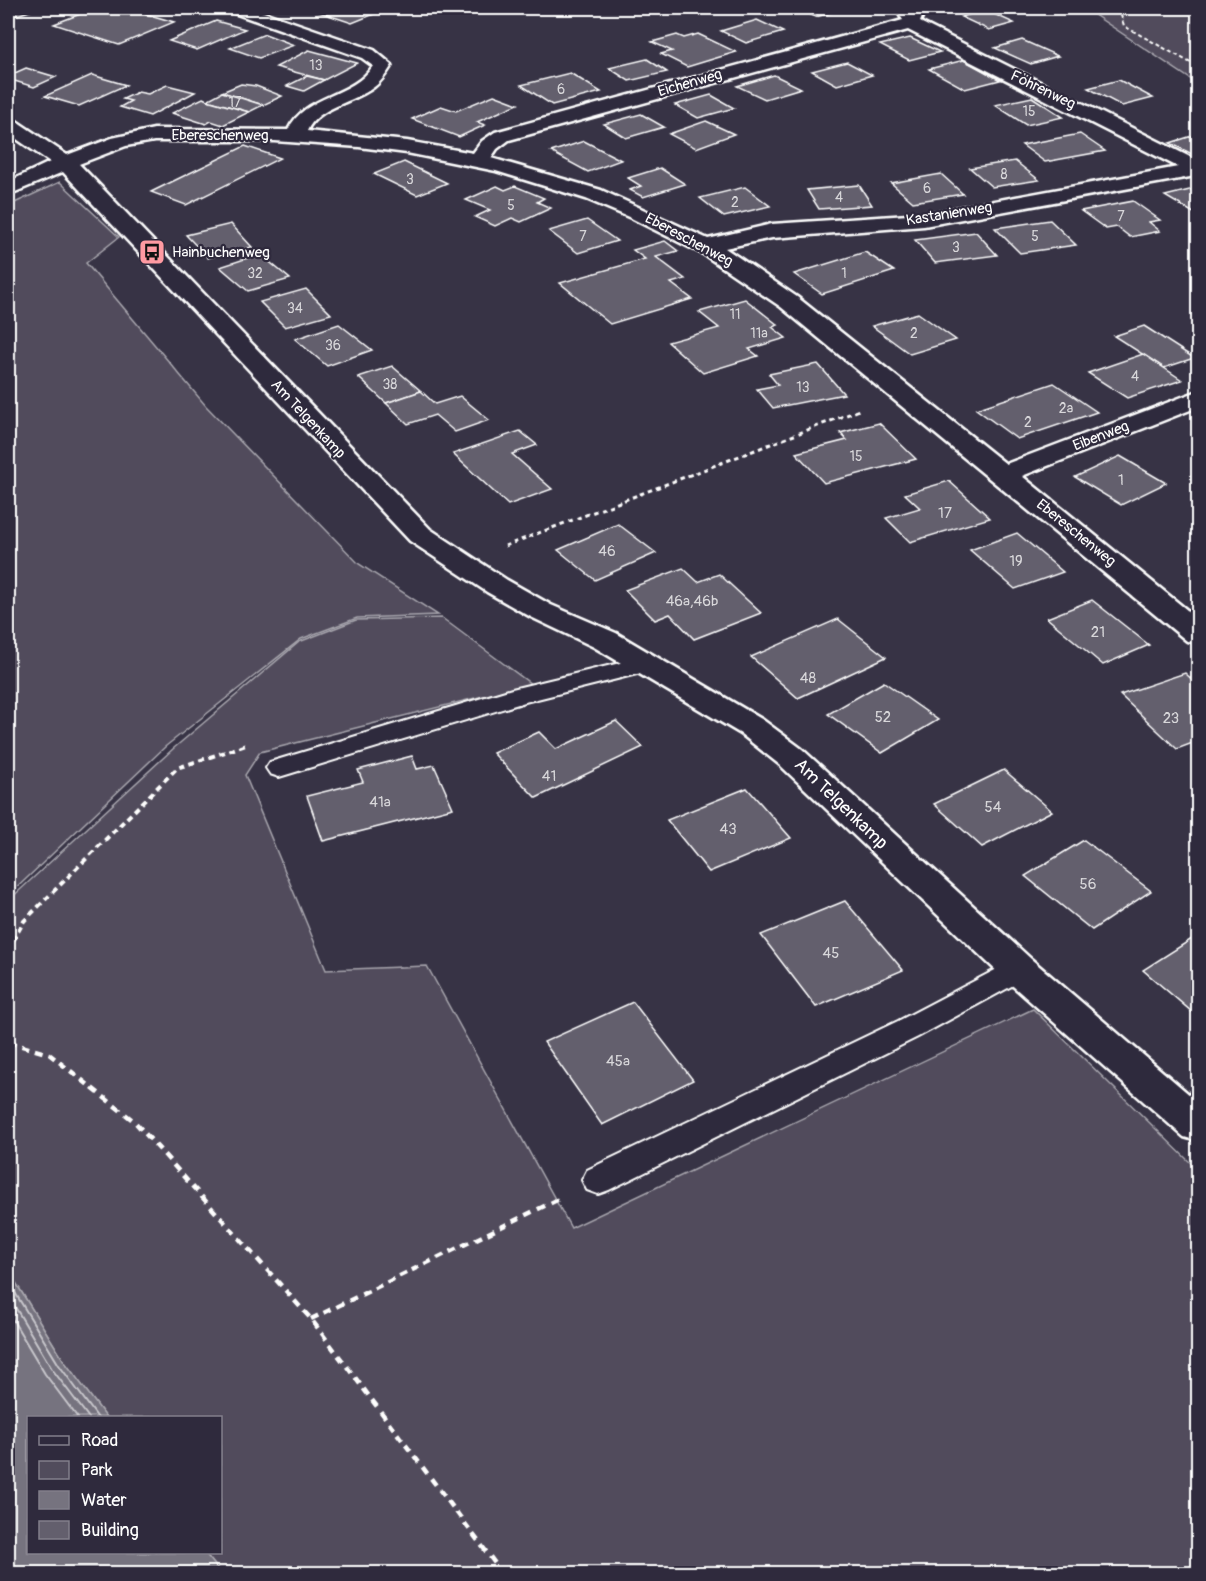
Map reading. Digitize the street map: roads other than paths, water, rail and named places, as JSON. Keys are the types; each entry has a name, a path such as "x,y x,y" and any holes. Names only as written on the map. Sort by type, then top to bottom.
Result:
{"street":[{"path":"237,8 368,54 383,65 378,75 362,88 305,117 295,136"},
{"name":"Eichenweg","path":"480,159 489,145 502,136 869,33 907,16"},
{"name":"Föhrenweg","path":"907,16 1173,155 1187,163 1190,171"},
{"name":"Am Telgenkamp","path":"8,124 67,164 420,535 459,563 541,611 605,640 752,727 791,757 1018,969 1190,1107"},
{"name":"Ebereschenweg","path":"67,164 112,144 151,135 295,136 397,144 480,159 557,182 611,202 706,246 783,298 1004,474 1198,634"},
{"path":"8,189 67,164"},
{"name":"Kastanienweg","path":"706,246 772,231 924,220 1190,171"},
{"name":"Eibenweg","path":"1004,474 1198,398"}],"lane":[{"path":"279,768 520,695 645,665"},
{"path":"598,1180 908,1029 1018,969"}],"water":[{"path":"8,1270 64,1361 105,1416 27,1416 27,1554 206,1554 221,1573 8,1573"}],"place":[{"name":"Hainbuchenweg","path":"152,252"}]}
